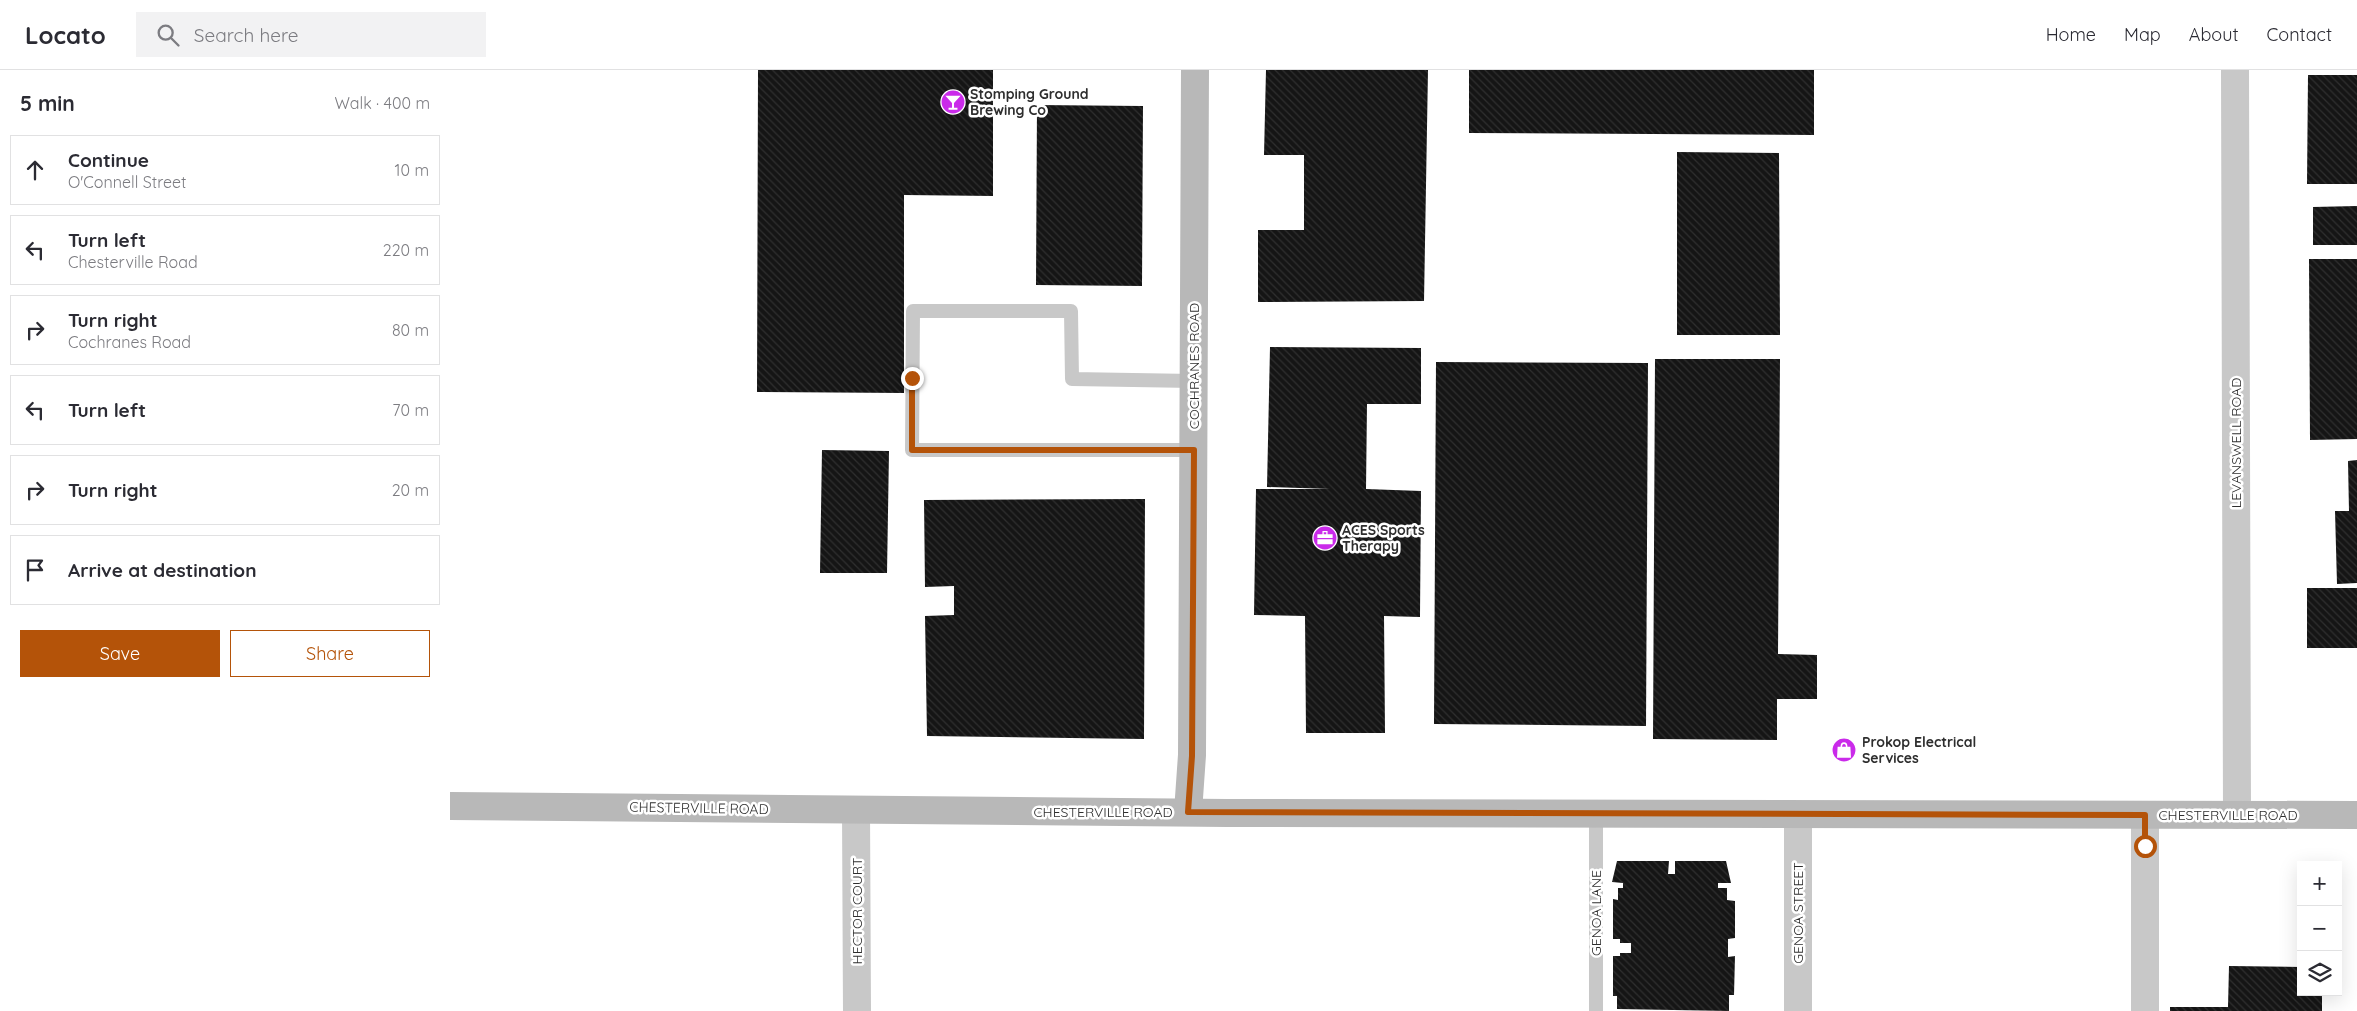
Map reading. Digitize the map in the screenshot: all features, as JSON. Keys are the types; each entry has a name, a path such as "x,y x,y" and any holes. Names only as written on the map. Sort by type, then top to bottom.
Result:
{"main road":[{"name":"COCHRANES ROAD","path":"1188,812 1192,756 1195,70"},
{"name":"CHESTERVILLE ROAD","path":"450,806 1798,815 2357,815"}],"street":[{"name":"LEVANSWELL ROAD","path":"2235,70 2238,815"},
{"name":"HECTOR COURT","path":"856,810 857,1011"},
{"name":"GENOA STREET","path":"1798,815 1798,1011"},
{"path":"2145,815 2145,1011"}],"lane":[{"path":"1194,381 1072,379 1070,311 913,311 912,450 1194,450"},
{"name":"GENOA LANE","path":"1596,814 1596,1011"}],"building":[{"path":"758,70 993,70 993,196 904,195 904,393 757,392"},
{"path":"1266,70 1428,70 1424,301 1258,302 1258,230 1304,230 1304,155 1264,155"},
{"path":"1469,70 1814,70 1814,135 1469,133"},
{"path":"2308,75 2357,75 2357,184 2307,184"},
{"path":"1037,105 1143,106 1142,286 1036,285"},
{"path":"1677,152 1779,153 1780,335 1677,335"},
{"path":"2357,206 2357,245 2313,245 2313,207"},
{"path":"2309,259 2357,259 2357,439 2310,440"},
{"path":"1270,347 1421,348 1421,404 1367,404 1366,489 1421,491 1420,617 1384,616 1385,733 1306,733 1305,616 1254,615 1256,489 1330,489 1267,487"},
{"path":"1655,359 1780,359 1778,654 1817,655 1817,699 1777,699 1777,740 1653,739"},
{"path":"1436,362 1648,363 1646,726 1434,724"},
{"path":"822,450 889,451 887,573 820,573"},
{"path":"2357,460 2357,583 2337,584 2335,511 2349,511 2348,461"},
{"path":"1145,499 1144,739 927,736 925,616 954,615 954,586 925,587 924,500"},
{"path":"2307,588 2357,588 2357,648 2307,648"},
{"path":"1617,861 1669,861 1668,874 1675,874 1675,861 1726,861 1731,883 1718,883 1718,888 1727,888 1727,900 1735,901 1735,938 1728,939 1728,957 1735,956 1734,995 1729,995 1729,1011 1617,1009 1617,996 1613,996 1613,956 1620,956 1620,953 1631,953 1631,943 1620,943 1620,939 1613,939 1613,899 1618,900 1618,888 1623,888 1623,883 1612,882"},
{"path":"2229,966 2297,967 2297,996 2322,996 2322,1011 2170,1011 2170,1007 2228,1007"}],"place":[{"name":"Stomping Ground Brewing Co","path":"953,102"},
{"name":"ACES Sports Therapy","path":"1325,538"},
{"name":"Prokop Electrical Services","path":"1844,750"}],"route":[{"path":"912,378 912,450 1194,450 1192,756 1188,812 2145,815 2145,846"}]}
